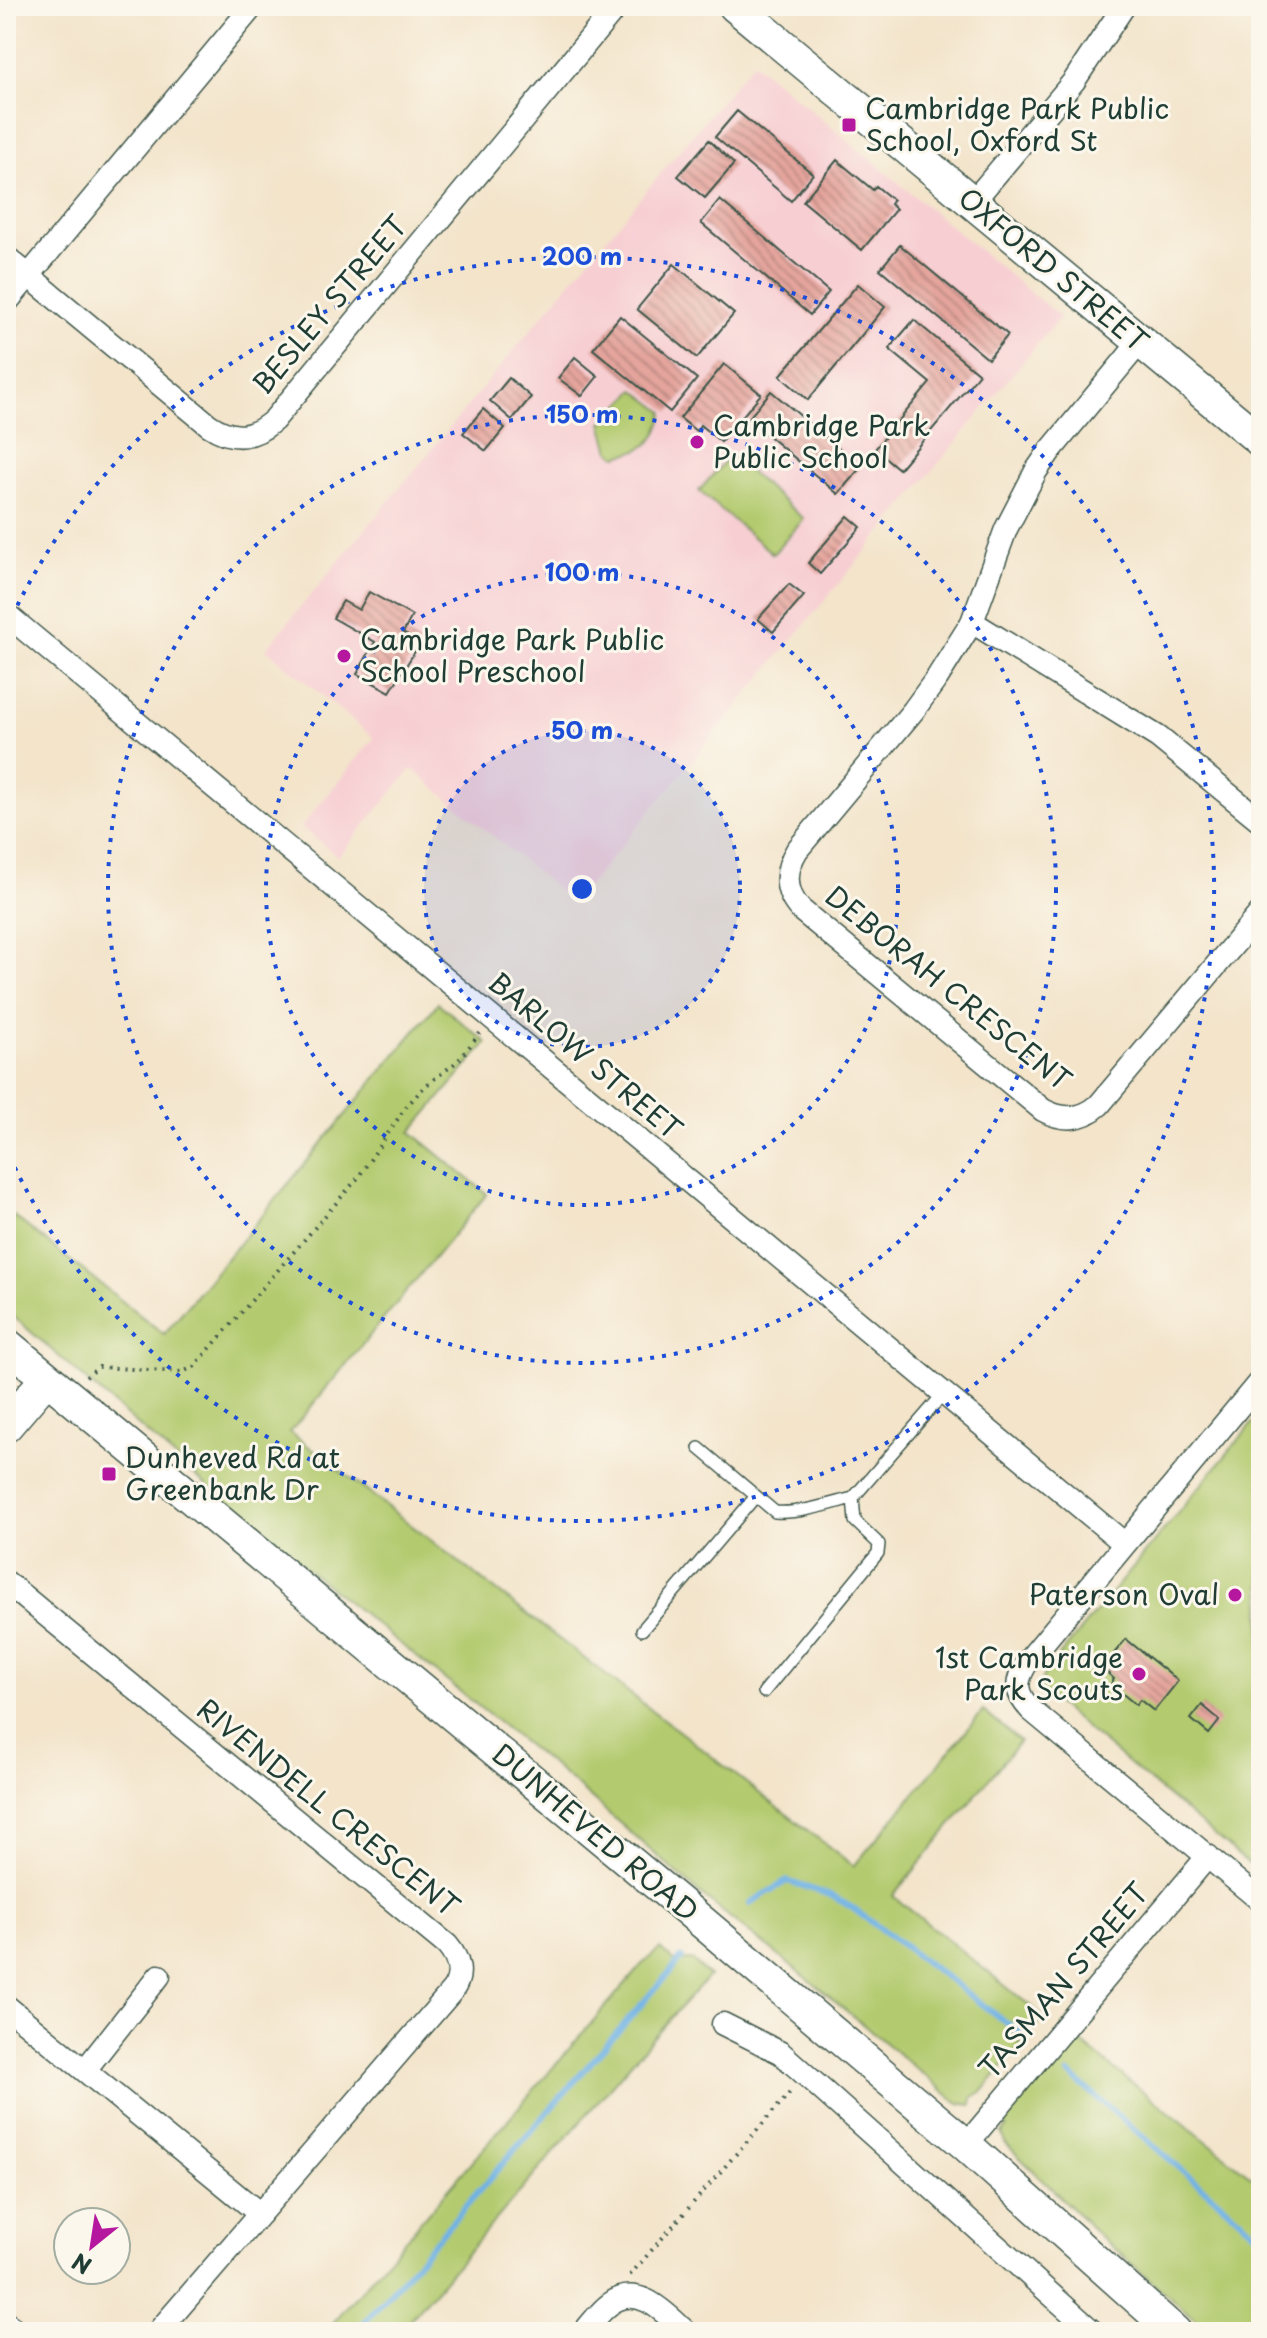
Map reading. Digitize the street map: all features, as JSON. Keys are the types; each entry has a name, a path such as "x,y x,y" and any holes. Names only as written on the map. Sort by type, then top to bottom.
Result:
{"main road":[{"name":"OXFORD STREET","path":"735,6 1259,437"},
{"name":"DUNHEVED ROAD","path":"6,1344 688,1910 966,2145 1175,2332"},
{"path":"6,1426 47,1378"}],"street":[{"path":"6,303 253,6"},
{"name":"BESLEY STREET","path":"6,257 209,425 230,436 254,435 285,408 617,6"},
{"path":"972,203 1074,81 1124,6"},
{"name":"DEBORAH CRESCENT","path":"1140,342 1050,451 1025,490 1006,529 972,622 913,711 793,856 788,872 788,888 801,910 1043,1110 1065,1118 1087,1114 1099,1105 1261,912"},
{"name":"BARLOW STREET","path":"6,614 1125,1544"},
{"path":"972,622 1158,737 1261,821"},
{"path":"1261,1380 1028,1661 1022,1669 1018,1687 1019,1694 1031,1710 1261,1901"},
{"name":"RIVENDELL CRESCENT","path":"6,1582 447,1945 458,1961 459,1976 455,1988 158,2332"},
{"name":"TASMAN STREET","path":"966,2145 1208,1856"},
{"path":"85,2070 159,1976"},
{"path":"6,2006 260,2214"},
{"path":"723,2024 781,2053 1093,2332"},
{"path":"584,2332 613,2301 634,2296 651,2303 686,2332"},
{"path":"6,2323 18,2332"}],"lane":[{"path":"699,1448 771,1509 781,1512 853,1498 944,1393"},
{"path":"642,1630 756,1496"},
{"path":"764,1692 878,1553 879,1544 855,1521 853,1498"}],"path":[{"path":"86,1377 99,1367 182,1372 194,1367 357,1179 406,1107 425,1086 458,1061 492,1018"},
{"path":"627,2282 630,2274 798,2083"}],"shaded area":[{"name":"Cambridge Park Public School","path":"753,62 1060,317 574,903 412,769 338,857 301,827 374,738 266,649"}],"green space":[{"path":"635,390 664,412 658,431 649,443 636,451 617,456 610,451 602,423"},
{"path":"730,455 804,519 773,554 699,491"},
{"path":"438,1003 487,1043 411,1132 487,1194 290,1432 854,1866 983,1711 1020,1741 893,1896 1044,2017 1032,2032 1019,2023 1011,2034 1022,2044 983,2091 973,2097 972,2105 953,2099 704,1897 568,1778 252,1525 6,1310 6,1210 164,1334"},
{"path":"1261,1413 1261,1874 1039,1686 1044,1674"},
{"path":"660,1949 674,1961 692,1960 709,1976 399,2332 325,2332 644,1962"},
{"path":"1074,2037 1261,2184 1261,2332 1210,2332 1102,2238 1005,2143 1002,2133 1007,2127 1004,2122"}],"building":[{"path":"737,111 813,174 791,201 715,137"},
{"path":"709,140 734,164 705,198 678,176"},
{"path":"837,160 873,190 876,186 893,200 890,204 896,209 862,250 803,201"},
{"path":"720,200 829,292 810,315 701,223"},
{"path":"900,245 1008,335 988,359 880,269"},
{"path":"674,264 734,314 697,358 637,309"},
{"path":"858,284 885,307 808,400 780,376"},
{"path":"620,316 697,379 670,412 593,349"},
{"path":"914,320 979,374 899,469 875,449 930,383 889,349"},
{"path":"575,357 598,376 582,396 558,378"},
{"path":"724,364 761,394 721,442 700,425 696,431 680,418"},
{"path":"509,378 531,397 512,420 490,401"},
{"path":"771,391 861,467 838,494 748,419"},
{"path":"483,409 505,428 486,451 463,433"},
{"path":"848,516 861,527 820,574 808,563"},
{"path":"789,584 804,596 773,632 758,619"},
{"path":"369,592 412,616 403,633 420,643 390,692 357,674 375,642 333,618 343,601 359,610"},
{"name":"1st Cambridge Park Scouts","path":"1126,1639 1178,1681 1154,1711 1140,1700 1136,1705 1111,1684 1114,1679 1102,1668"},
{"path":"1202,1705 1220,1720 1209,1734 1191,1719"}],"waterway":[{"path":"750,1903 787,1881 830,1895 851,1907 1023,2035"},
{"path":"356,2332 682,1958"},
{"path":"1069,2074 1261,2237"}],"place":[{"name":"Cambridge Park Public School, Oxford St","path":"849,125"},
{"name":"Cambridge Park Public School","path":"697,442"},
{"name":"Cambridge Park Public School Preschool","path":"344,656"},
{"name":"Dunheved Rd at Greenbank Dr","path":"109,1474"},
{"name":"Paterson Oval","path":"1235,1595"},
{"name":"1st Cambridge Park Scouts","path":"1139,1674"}]}
